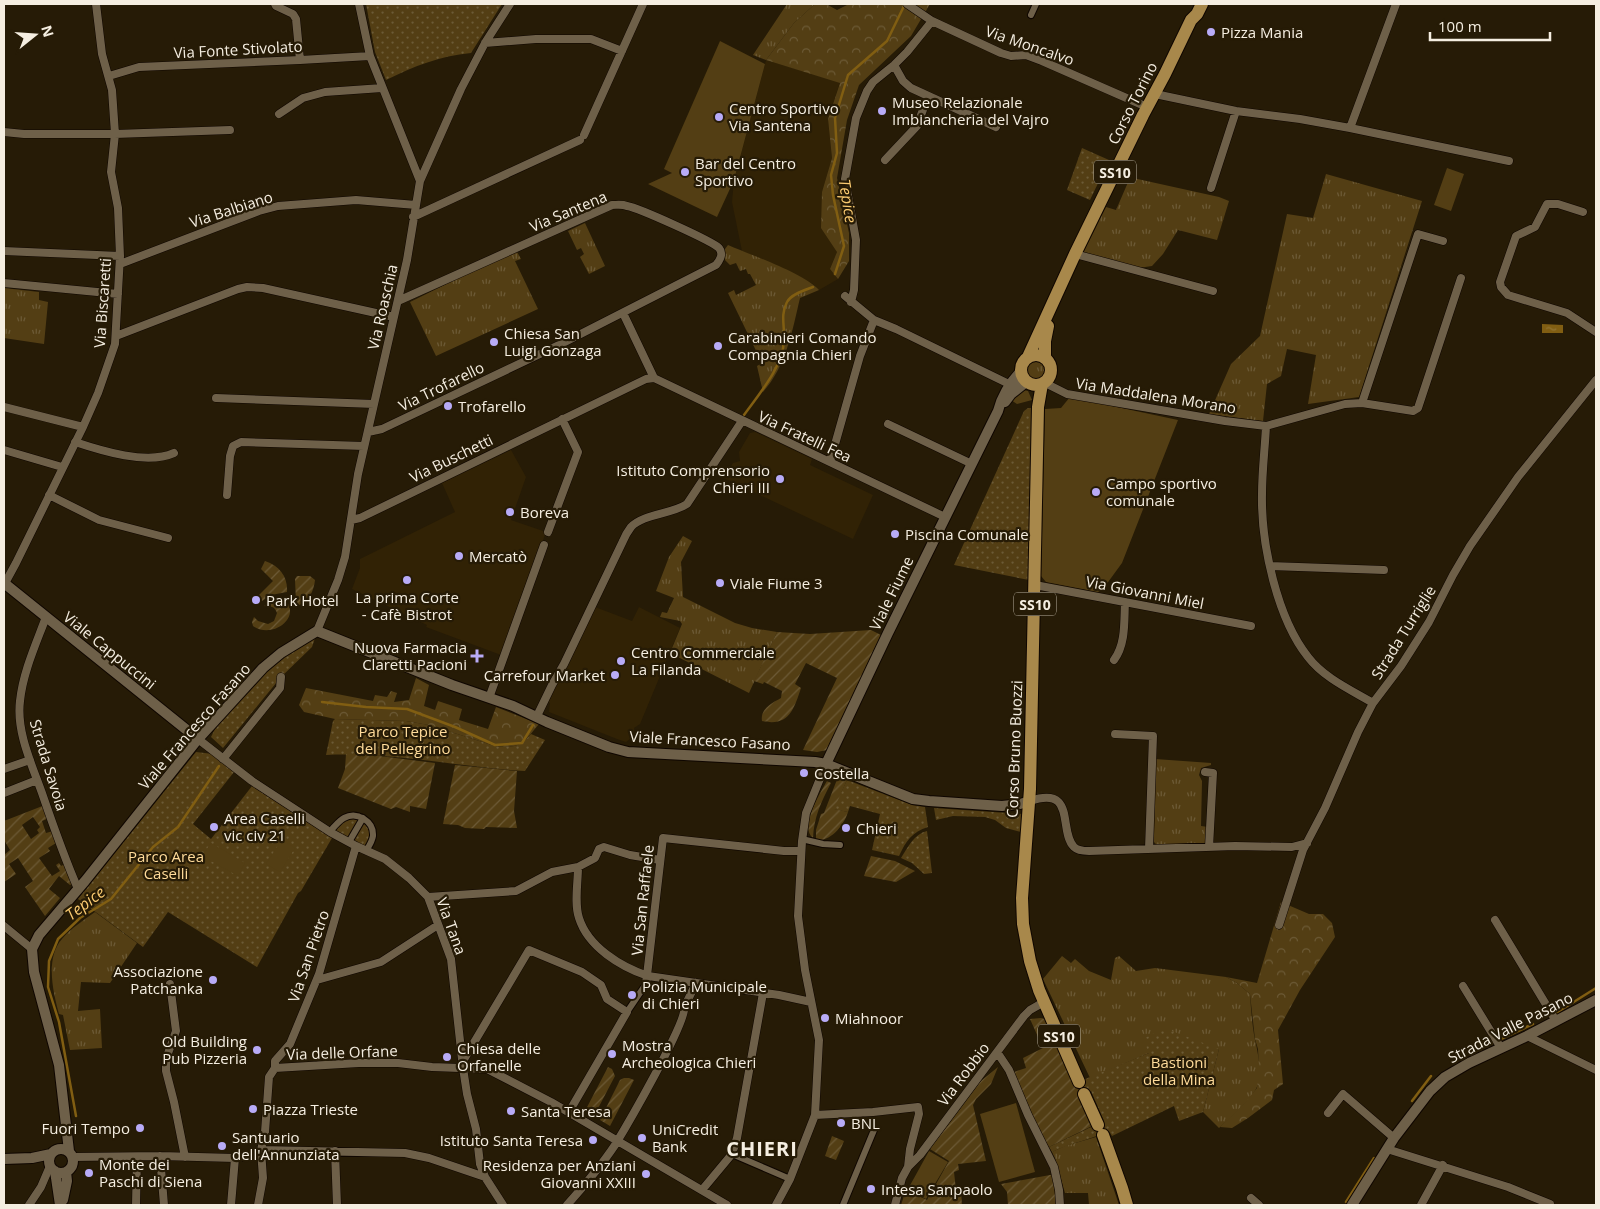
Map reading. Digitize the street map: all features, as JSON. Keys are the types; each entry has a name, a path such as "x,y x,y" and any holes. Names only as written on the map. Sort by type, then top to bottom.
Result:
{"main road":[{"name":"Corso Torino","path":"1191,20 1191,11 1194,4"},
{"name":"Corso Torino","path":"1028,357 1075,254 1147,107 1191,20 1197,14 1202,4"},
{"name":"Corso Torino","path":"1045,358 1045,341 1051,305"},
{"path":"1028,357 1039,356 1045,358"},
{"name":"SS10","path":"1025,379 1023,362 1028,357"},
{"name":"SS10","path":"1044,383 1051,370 1045,358"},
{"path":"1025,379 1033,385 1044,383"},
{"name":"Corso Bruno Buozzi","path":"1025,379 1038,407"},
{"name":"Corso Bruno Buozzi","path":"1044,383 1038,407 1030,801 1022,898 1023,924 1030,961 1044,1002 1079,1082"},
{"path":"1084,1094 1100,1130 1127,1205"}],"street":[{"name":"Via Biscaretti","path":"4,584 83,427 112,354 116,336 120,260 118,208 111,172 115,134 112,90 102,54 96,4"},
{"path":"275,4 293,14 296,19 300,60"},
{"path":"360,4 370,56 420,181"},
{"name":"Via Roaschia","path":"317,631 345,557 364,446 407,260 420,181 461,89 485,43 510,4"},
{"path":"413,216 582,138 643,4"},
{"name":"Via Moncalvo","path":"906,4 929,20 1001,53 1011,56 1026,55 1042,60 1147,107"},
{"path":"1031,15 1036,4"},
{"path":"1350,128 1396,4"},
{"path":"929,20 907,52 894,66 873,82 866,91 856,118 845,179 856,240 854,290 848,299 874,320 1009,384"},
{"path":"485,43 536,39 591,39 622,51"},
{"name":"Via Fonte Stivolato","path":"109,76 139,67 370,56"},
{"path":"894,66 903,81 911,88 996,126"},
{"path":"279,114 303,98 325,92 382,88"},
{"path":"1155,94 1236,111 1300,119 1350,128 1509,161"},
{"path":"885,160 917,126 928,96"},
{"path":"1211,188 1236,111"},
{"path":"4,132 24,134 115,134 230,130"},
{"name":"Via Balbiano","path":"120,260 278,206 362,200 416,205"},
{"path":"1583,212 1558,204 1547,204 1535,227 1516,236 1500,282 1500,288 1508,295 1567,314 1596,332"},
{"name":"Via Santena","path":"398,302 612,205 628,206 712,243 720,249 721,258 716,265 623,313"},
{"path":"1362,403 1418,234 1443,241"},
{"path":"4,251 120,260"},
{"path":"1075,254 1213,291"},
{"name":"Via Maddalena Morano","path":"1044,383 1067,394 1225,421 1266,426 1346,404 1362,403 1413,411 1418,408 1461,278"},
{"path":"4,283 118,294"},
{"path":"116,336 247,287 263,288 394,318"},
{"path":"623,313 654,378"},
{"name":"Via Trofarello","path":"368,432 382,429 623,313"},
{"path":"830,462 860,356 874,320"},
{"name":"Via Buschetti","path":"351,520 360,518 646,379 654,378"},
{"name":"Via Fratelli Fea","path":"654,378 945,517"},
{"name":"Viale Fiume","path":"826,764 1009,384 1025,379"},
{"name":"Viale Fiume","path":"998,410 1025,379"},
{"name":"Strada Turriglie","path":"1279,925 1303,850 1325,808 1358,732 1373,703 1402,666 1429,622 1475,538 1523,470 1596,380"},
{"path":"216,398 374,404"},
{"path":"4,407 83,427"},
{"path":"548,532 578,452 562,419"},
{"path":"537,716 631,527 640,521 681,508 687,504 742,421"},
{"path":"888,424 972,464"},
{"path":"1266,426 1262,494 1263,520 1270,566 1282,610 1290,629 1308,658 1338,683 1373,703"},
{"path":"75,442 141,458 166,457 174,453"},
{"path":"228,495 230,456 234,446 241,442 364,446"},
{"path":"4,450 62,467"},
{"path":"49,495 99,520 168,538"},
{"path":"489,698 544,545"},
{"path":"1270,566 1384,570"},
{"name":"Viale Cappuccini","path":"4,584 198,739"},
{"name":"Via Giovanni Miel","path":"1035,585 1251,626"},
{"path":"1114,660 1122,643 1125,602"},
{"name":"Strada Savoia","path":"46,617 25,676 20,701 20,719 30,760 78,889"},
{"name":"Viale Francesco Fasano","path":"32,948 39,934 78,889 198,739 263,668 281,652 317,631 513,706 609,747 628,752 778,759 826,764 913,799 929,802 1002,806 1030,801"},
{"path":"223,759 280,688 282,677"},
{"path":"1115,734 1153,736 1149,849"},
{"name":"Via Tana","path":"198,739 252,781 330,832 385,859 409,878 428,897 451,958 467,1094 476,1129 480,1164 485,1177 503,1205"},
{"path":"4,769 30,760"},
{"path":"776,1205 790,1179 815,1114 818,1040 805,970 798,916 801,851 806,813 826,764"},
{"path":"1209,847 1209,773 1214,764"},
{"path":"4,793 37,780"},
{"path":"1030,801 1040,797 1053,799 1058,802 1063,809 1071,842 1078,850 1089,852 1209,847 1292,847 1307,843"},
{"path":"332,829 344,817 356,815 363,818 372,829 371,844 366,851"},
{"path":"352,844 363,818"},
{"name":"Via San Raffaele","path":"569,1112 647,980 663,838 784,851 801,851"},
{"path":"806,840 840,845"},
{"name":"Via San Pietro","path":"275,1068 275,1061 290,1044 317,980 352,844"},
{"path":"428,897 516,891 552,872 578,867 595,858 599,849 604,847 630,855 660,860"},
{"path":"578,867 578,917 587,934 596,946 647,980 696,983 779,994 811,1002"},
{"path":"1495,920 1556,1021"},
{"path":"317,980 381,962 438,925"},
{"path":"4,926 32,948 34,972 58,1065 64,1118 58,1159 61,1205"},
{"path":"463,1064 530,950 588,976 601,985 607,999 628,1012"},
{"path":"567,1205 617,1141 640,1104 685,1013 684,1008 696,983"},
{"path":"170,984 176,1030 166,1059 166,1071 185,1157"},
{"path":"1463,986 1498,1044"},
{"path":"702,1190 732,1154 737,1138 763,993"},
{"name":"Strada Valle Pasano","path":"1352,1205 1394,1138 1430,1091 1445,1077 1498,1044 1528,1036 1596,1000"},
{"name":"Via Robbio","path":"908,1167 920,1155 1030,1010 1044,1002"},
{"path":"1528,1036 1596,1070"},
{"path":"997,1052 1009,1070 1028,1115 1054,1167 1060,1205"},
{"name":"Via delle Orfane","path":"258,1205 263,1178 261,1150 265,1132 269,1076 275,1068 359,1063 463,1064 487,1070 520,1085 569,1112 727,1205"},
{"path":"1328,1113 1343,1094 1394,1138"},
{"path":"815,1114 873,1112 918,1107 919,1114 910,1149 908,1167 902,1178 895,1205"},
{"path":"843,1205 874,1130"},
{"path":"4,1159 160,1156 235,1158 250,1156 261,1150 405,1153 429,1158 485,1177"},
{"path":"1387,1150 1508,1187 1550,1204"},
{"path":"335,1151 337,1205"},
{"path":"732,1154 790,1179"},
{"path":"160,1156 164,1205"},
{"path":"136,1205 137,1157"},
{"path":"231,1205 235,1158"},
{"path":"58,1159 73,1164 66,1172 60,1173 58,1159"},
{"path":"29,1205 58,1159"},
{"path":"1421,1205 1443,1166"},
{"path":"61,1205 67,1182 66,1172"},
{"path":"1251,1198 1259,1205"}],"shaded area":[{"path":"766,60 840,82 828,119 832,158 822,192 837,252 830,269 838,279 819,290 813,284 794,274 742,251 732,202 734,180"},
{"path":"755,432 812,459 810,465 873,495 853,539 724,478 733,463 740,461 739,452 750,433"},
{"path":"511,450 526,477 511,520 546,532 501,655 426,627 427,625 352,589 360,568 360,559 455,512 442,483"},
{"path":"595,607 632,621 639,607 680,628 640,724 634,728 634,736 626,742 549,712 550,703 548,702"}],"green space":[{"path":"366,4 502,4 471,53 427,62 386,80 375,52"},
{"path":"787,4 815,4 794,23 766,60 753,55"},
{"path":"815,4 826,4 837,10 849,4 930,4 911,36 859,85 847,120 837,178 849,233 849,261 838,279 830,269 837,252 821,228 822,192 832,158 828,119 840,83 766,60 794,23"},
{"name":"Centro Sportivo Via Santena","path":"720,41 765,64 734,180 717,217 648,184 672,173 664,169"},
{"path":"1082,148 1109,160 1090,200 1067,190"},
{"path":"1447,168 1464,174 1451,211 1434,205"},
{"path":"1326,174 1422,201 1359,397 1308,404 1316,355 1287,349 1281,376 1267,384 1263,421 1209,414 1231,364 1260,336 1287,214 1313,218"},
{"path":"1133,178 1219,197 1229,201 1217,240 1178,230 1163,254 1152,266 1138,268 1083,253 1106,207 1116,210 1129,180"},
{"path":"585,223 605,266 589,274 580,257 584,254 581,248 577,250 568,231"},
{"path":"728,245 789,271 819,290 800,298 783,360 763,392 757,366 762,363 728,293 734,290 736,295 756,285 746,269 740,271 736,263 730,265 725,260 725,249"},
{"path":"516,250 521,259 515,261 538,309 436,356 410,302"},
{"path":"4,288 39,292 39,300 48,302 44,344 4,338"},
{"path":"1036,362 1044,367 1045,371 1040,379 1036,380 1028,375 1027,371 1032,363"},
{"path":"1023,390 1028,391 1032,400 1017,404 1011,400"},
{"name":"Campo sportivo comunale","path":"1070,397 1178,420 1122,563 1103,589 1098,592 1046,582 1041,576 1045,409 1061,408"},
{"path":"1028,408 1033,408 1029,580 954,565 1024,411"},
{"path":"683,536 692,541 681,562 683,597 735,623 777,632 749,693 670,653 682,624 680,621 660,617 662,612 667,613 674,598 656,591 669,557"},
{"path":"265,561 275,566 282,573 286,582 287,592 271,595 262,601 253,601 273,581 261,569"},
{"path":"297,576 310,576 315,580 310,595 306,601 299,605 296,603 295,579"},
{"path":"284,599 289,606 290,612 288,619 283,624 269,630 261,630 253,626 254,617 258,621 268,624 274,621 277,613 275,609 264,606"},
{"path":"871,630 881,635 827,750 817,752 803,750 837,678 806,663 795,684 801,688 796,703 789,715 778,721 762,721 765,710 781,698 782,691 764,682 763,684 754,681 777,632 810,634"},
{"path":"315,638 312,647 281,677 223,748 211,737 215,729 262,674 305,640"},
{"path":"416,678 429,685 424,706 435,710 438,701 462,709 459,720 488,729 496,707 539,724 521,743 504,747 495,746 429,725 406,721 335,719 304,712 299,705 306,688 373,701 375,695 387,697 391,691 397,693 394,702 409,700"},
{"name":"Parco Tepice del Pellegrino","path":"335,719 406,721 429,725 495,746 515,746 523,742 531,734 545,740 525,771 401,758 326,755"},
{"name":"Parco Area Caselli","path":"196,752 213,754 234,772 193,824 211,839 252,786 332,838 301,891 298,893 257,967 168,912 143,947 78,899"},
{"path":"346,754 364,754 435,763 426,809 410,806 410,812 396,807 391,809 338,788 345,769"},
{"path":"1155,759 1211,763 1211,765 1201,768 1199,775 1202,781 1201,826 1208,827 1207,843 1157,845 1154,842"},
{"path":"455,765 517,771 514,811 517,828 465,828 458,825 443,824"},
{"path":"838,777 847,780 834,809 848,812 836,832 822,840 816,840 816,830 821,814 824,813"},
{"path":"847,780 912,805 925,807 928,827 910,838 899,856 872,850 880,814 850,806 848,812 833,809"},
{"path":"827,781 831,783 819,810 813,838 809,833 809,819"},
{"path":"45,805 49,818 42,821 46,833 53,831 56,843 48,848 50,851 39,858 52,876 60,871 56,865 59,863 61,866 65,864 72,884 70,885 59,876 49,889 60,898 45,916 25,887 33,881 18,858 9,864 16,874 4,882 4,855 10,850 4,840 4,821","holes":["33,817 40,827 37,830 39,833 31,839 22,825"]},
{"path":"934,808 1022,814 1021,832 1006,828 995,820 985,817 953,816 936,820"},
{"path":"356,815 372,829 366,851 332,829 339,822"},
{"path":"927,831 932,873 924,874 912,863 901,858 915,838"},
{"path":"282,839 295,848 280,872 266,864"},
{"path":"211,843 245,863 238,876 202,856"},
{"path":"871,856 895,861 915,871 896,882 864,876"},
{"path":"1281,902 1309,914 1323,914 1332,923 1335,937 1300,990 1278,1030 1283,1084 1274,1090 1272,1100 1248,1118 1232,1128 1220,1127 1243,1105 1257,1088 1259,1070 1250,994 1226,977 1257,983"},
{"path":"95,912 137,943 110,983 81,982 78,1011 100,1009 102,1048 70,1050 63,1015 59,1014 55,996 52,965 57,947 62,939"},
{"path":"1062,956 1071,963 1075,959 1089,971 1111,980 1115,958 1119,956 1136,971 1155,968 1226,977 1237,983 1250,994 1252,1023 1260,1072 1256,1089 1248,1100 1219,1128 1203,1112 1219,1049 1149,1053 1090,1078 1043,979"},
{"path":"1030,1019 1045,1019 1092,1126 1049,1147 1034,1122 1014,1072 1026,1068 1023,1058 1043,1048"},
{"name":"Bastioni della Mina","path":"1164,1028 1219,1049 1203,1112 1179,1121 1174,1106 1112,1136 1109,1131 1052,1152 1049,1147 1104,1121 1091,1091 1078,1096 1073,1084 1149,1053 1143,1039"},
{"path":"608,1067 612,1069 615,1076 594,1116 585,1111"},
{"path":"998,1067 991,1084 976,1099 973,1105 986,1161 958,1164 959,1170 954,1172 956,1190 961,1191 962,1205 901,1205 906,1190 927,1200 949,1161 930,1149 981,1081"},
{"path":"624,1078 634,1080 610,1126 600,1120 620,1080"},
{"path":"1016,1103 1035,1172 999,1182 980,1114"},
{"path":"832,1136 844,1141 836,1160 825,1156"},
{"path":"1096,1137 1119,1205 1089,1205 1088,1193 1065,1193 1052,1152"},
{"path":"929,1151 948,1162 926,1199 908,1189"},
{"path":"1053,1175 1056,1205 1008,1205 1007,1192 1001,1184"}],"water":[{"path":"1542,324 1563,325 1563,333 1542,333"}],"waterway":[{"name":"Tepice","path":"835,274 844,246 833,195 831,175 837,153 835,118 848,75 887,41 905,4"},
{"name":"Tepice","path":"744,415 769,380 783,350 783,321 787,302 795,295 813,287"},
{"name":"Tepice","path":"322,702 407,709 455,727 495,745 522,743 533,725"},
{"name":"Tepice","path":"76,1116 59,1022 48,987 49,961 58,939 80,918 111,899 153,847 178,827 219,766"},
{"path":"1556,1013 1596,988"},
{"path":"1473,1052 1533,1024"},
{"path":"1412,1101 1431,1076"},
{"path":"1346,1202 1374,1158"}],"place":[{"name":"Pizza Mania","path":"1211,32"},
{"name":"Museo Relazionale Imbiancheria del Vajro","path":"882,111"},
{"name":"Centro Sportivo Via Santena","path":"719,117"},
{"name":"Bar del Centro Sportivo","path":"685,172"},
{"name":"Chiesa San Luigi Gonzaga","path":"494,342"},
{"name":"Carabinieri Comando Compagnia Chieri","path":"718,346"},
{"name":"Trofarello","path":"448,406"},
{"name":"Istituto Comprensorio Chieri III","path":"780,479"},
{"name":"Campo sportivo comunale","path":"1096,492"},
{"name":"Boreva","path":"510,512"},
{"name":"Piscina Comunale","path":"895,534"},
{"name":"Mercatò","path":"459,556"},
{"name":"La prima Corte - Cafè Bistrot","path":"407,580"},
{"name":"Viale Fiume 3","path":"720,583"},
{"name":"Park Hotel","path":"256,600"},
{"name":"Nuova Farmacia Claretti Pacioni","path":"477,656"},
{"name":"Centro Commerciale La Filanda","path":"621,661"},
{"name":"Carrefour Market","path":"615,675"},
{"name":"Costella","path":"804,773"},
{"name":"Area Caselli vic civ 21","path":"214,827"},
{"name":"Chieri","path":"846,828"},
{"name":"Associazione Patchanka","path":"213,980"},
{"name":"Polizia Municipale di Chieri","path":"632,995"},
{"name":"Miahnoor","path":"825,1018"},
{"name":"Old Building Pub Pizzeria","path":"257,1050"},
{"name":"Mostra Archeologica Chieri","path":"612,1054"},
{"name":"Chiesa delle Orfanelle","path":"447,1057"},
{"name":"Piazza Trieste","path":"253,1109"},
{"name":"Santa Teresa","path":"511,1111"},
{"name":"BNL","path":"841,1123"},
{"name":"Fuori Tempo","path":"140,1128"},
{"name":"UniCredit Bank","path":"642,1138"},
{"name":"Istituto Santa Teresa","path":"593,1140"},
{"name":"Santuario dell'Annunziata","path":"222,1146"},
{"name":"Monte dei Paschi di Siena","path":"89,1173"},
{"name":"Residenza per Anziani Giovanni XXIII","path":"646,1174"},
{"name":"Intesa Sanpaolo","path":"871,1189"}],"district":[{"name":"CHIERI","path":"762,1148"}]}
